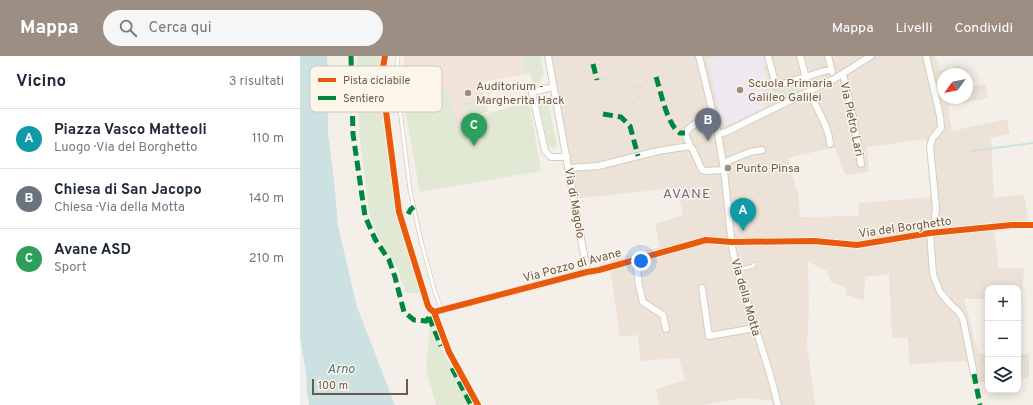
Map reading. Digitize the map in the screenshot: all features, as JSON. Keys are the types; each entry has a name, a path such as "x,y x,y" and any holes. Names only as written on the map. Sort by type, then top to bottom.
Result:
{"street":[{"name":"Via di Magolo","path":"548,56 587,272"},
{"name":"Via della Motta","path":"699,56 718,134 737,270 770,374 778,405"},
{"name":"Via Pietro Lari","path":"768,56 776,86 806,78 831,69"},
{"path":"800,56 806,78"},
{"path":"828,56 834,80"},
{"name":"Via Pietro Lari","path":"718,134 726,132 834,80 860,59 871,56"},
{"name":"Via del Borghetto","path":"926,56 940,116 941,128 932,139 930,146 936,208 934,226 930,233"},
{"name":"Via Pietro Lari","path":"843,74 854,117 862,164"},
{"name":"Via di Magolo","path":"554,87 532,92 545,151 551,157 567,157"},
{"path":"809,92 830,138 830,144"},
{"path":"714,116 707,118 688,129 685,133 702,170 705,171 723,167 750,152 762,150"},
{"path":"569,168 598,166 650,153 690,146"},
{"name":"Via del Borghetto","path":"732,242 814,241 857,245 930,233 1033,225"},
{"path":"930,233 935,282 945,299 959,312 963,319 974,374"},
{"name":"Via Pozzo di Avane","path":"442,310 599,270 706,240 732,242"},
{"path":"636,260 639,286 643,302 664,314 666,329"},
{"path":"702,288 708,336 755,328"}],"lane":[{"path":"397,66 398,56"},
{"path":"400,112 410,190 421,241 435,292 442,310"},
{"path":"737,270 753,266 754,264"}],"path":[{"path":"603,114 610,107 634,102 638,98 636,94 637,88 650,79 702,65"},
{"path":"466,104 484,101 479,75"},
{"path":"597,80 607,78 614,91 641,85"},
{"path":"663,99 682,110"},
{"path":"634,102 642,124"},
{"path":"698,160 721,153"}],"shaded area":[{"path":"404,56 522,56 525,74 483,82 488,112 456,122 449,90 442,91 442,66 404,66"},
{"path":"545,56 935,56 939,68 937,68 937,104 958,104 948,106 952,131 1007,119 1010,134 991,138 994,198 1024,194 1030,228 994,231 999,268 1024,268 1022,299 1021,285 985,285 985,299 964,299 978,353 985,354 985,381 971,383 969,361 909,364 908,337 892,338 889,274 865,277 864,300 846,295 845,287 831,282 827,271 808,262 809,309 807,345 815,405 773,405 772,401 743,398 702,405 659,405 656,389 685,380 679,358 640,361 638,335 620,337 609,260 660,247 655,224 683,215 677,188 572,199","holes":["927,139 927,157 931,197 859,203 858,216 800,217 798,194 788,158 835,147 845,175 869,172 867,147"]},
{"name":"Scuola Primaria Galileo Galilei","path":"719,56 766,56 769,64 763,66 769,88 762,91 766,107 728,125 725,125 722,122 707,59"},
{"path":"960,65 961,68 950,68"},
{"path":"985,84 988,98 973,101 973,87"},
{"path":"1021,354 1029,354 1029,378 1021,379"}],"green space":[{"path":"357,56 386,56 385,66 357,66"},
{"path":"522,56 540,56 544,74 540,81 533,85 530,73 525,74"},
{"path":"828,72 829,77 766,107 762,91"},
{"path":"449,90 456,122 529,102 541,171 420,192 405,112 442,112 442,91"},
{"path":"541,97 545,98 548,102 557,145 555,148 548,146 538,99"},
{"path":"485,99 487,112 467,116 464,103"},
{"path":"358,112 388,112 396,191 420,276 420,293 406,293 397,268 376,233 369,212 359,131"},
{"path":"430,326 447,359 474,405 436,405 426,370"}],"water":[{"name":"Arno","path":"300,56 327,56 328,66 310,66 310,112 328,112 328,135 338,226 357,307 395,405 309,405 306,373 300,337"}],"waterway":[{"path":"971,151 1033,143"}],"marked path":[{"path":"351,56 351,66"},
{"path":"593,64 597,80"},
{"path":"656,77 671,123 680,133 685,133"},
{"path":"352,112 353,134 365,216 375,239 389,260 404,312 414,320 426,321 434,312 435,313"},
{"path":"603,114 621,117 630,126 638,156"},
{"path":"408,214 414,207"},
{"path":"429,317 441,346"},
{"path":"452,368 471,405"},
{"path":"974,374 980,405"}],"cycle path":[{"path":"383,66 385,56"},
{"path":"386,112 399,212 428,306 434,312 449,352 478,405"},
{"path":"434,312 599,270 706,240 732,242 814,241 857,245 930,233 1012,225 1033,225"}],"place":[{"name":"Scuola Primaria Galileo Galilei","path":"740,90"},
{"name":"Auditorium - Margherita Hack","path":"468,93"},
{"name":"Chiesa di San Jacopo","path":"708,141"},
{"name":"Avane ASD","path":"474,146"},
{"name":"Punto Pinsa","path":"728,168"},
{"name":"Piazza Vasco Matteoli","path":"743,231"}],"district":[{"name":"AVANE","path":"687,193"}]}
